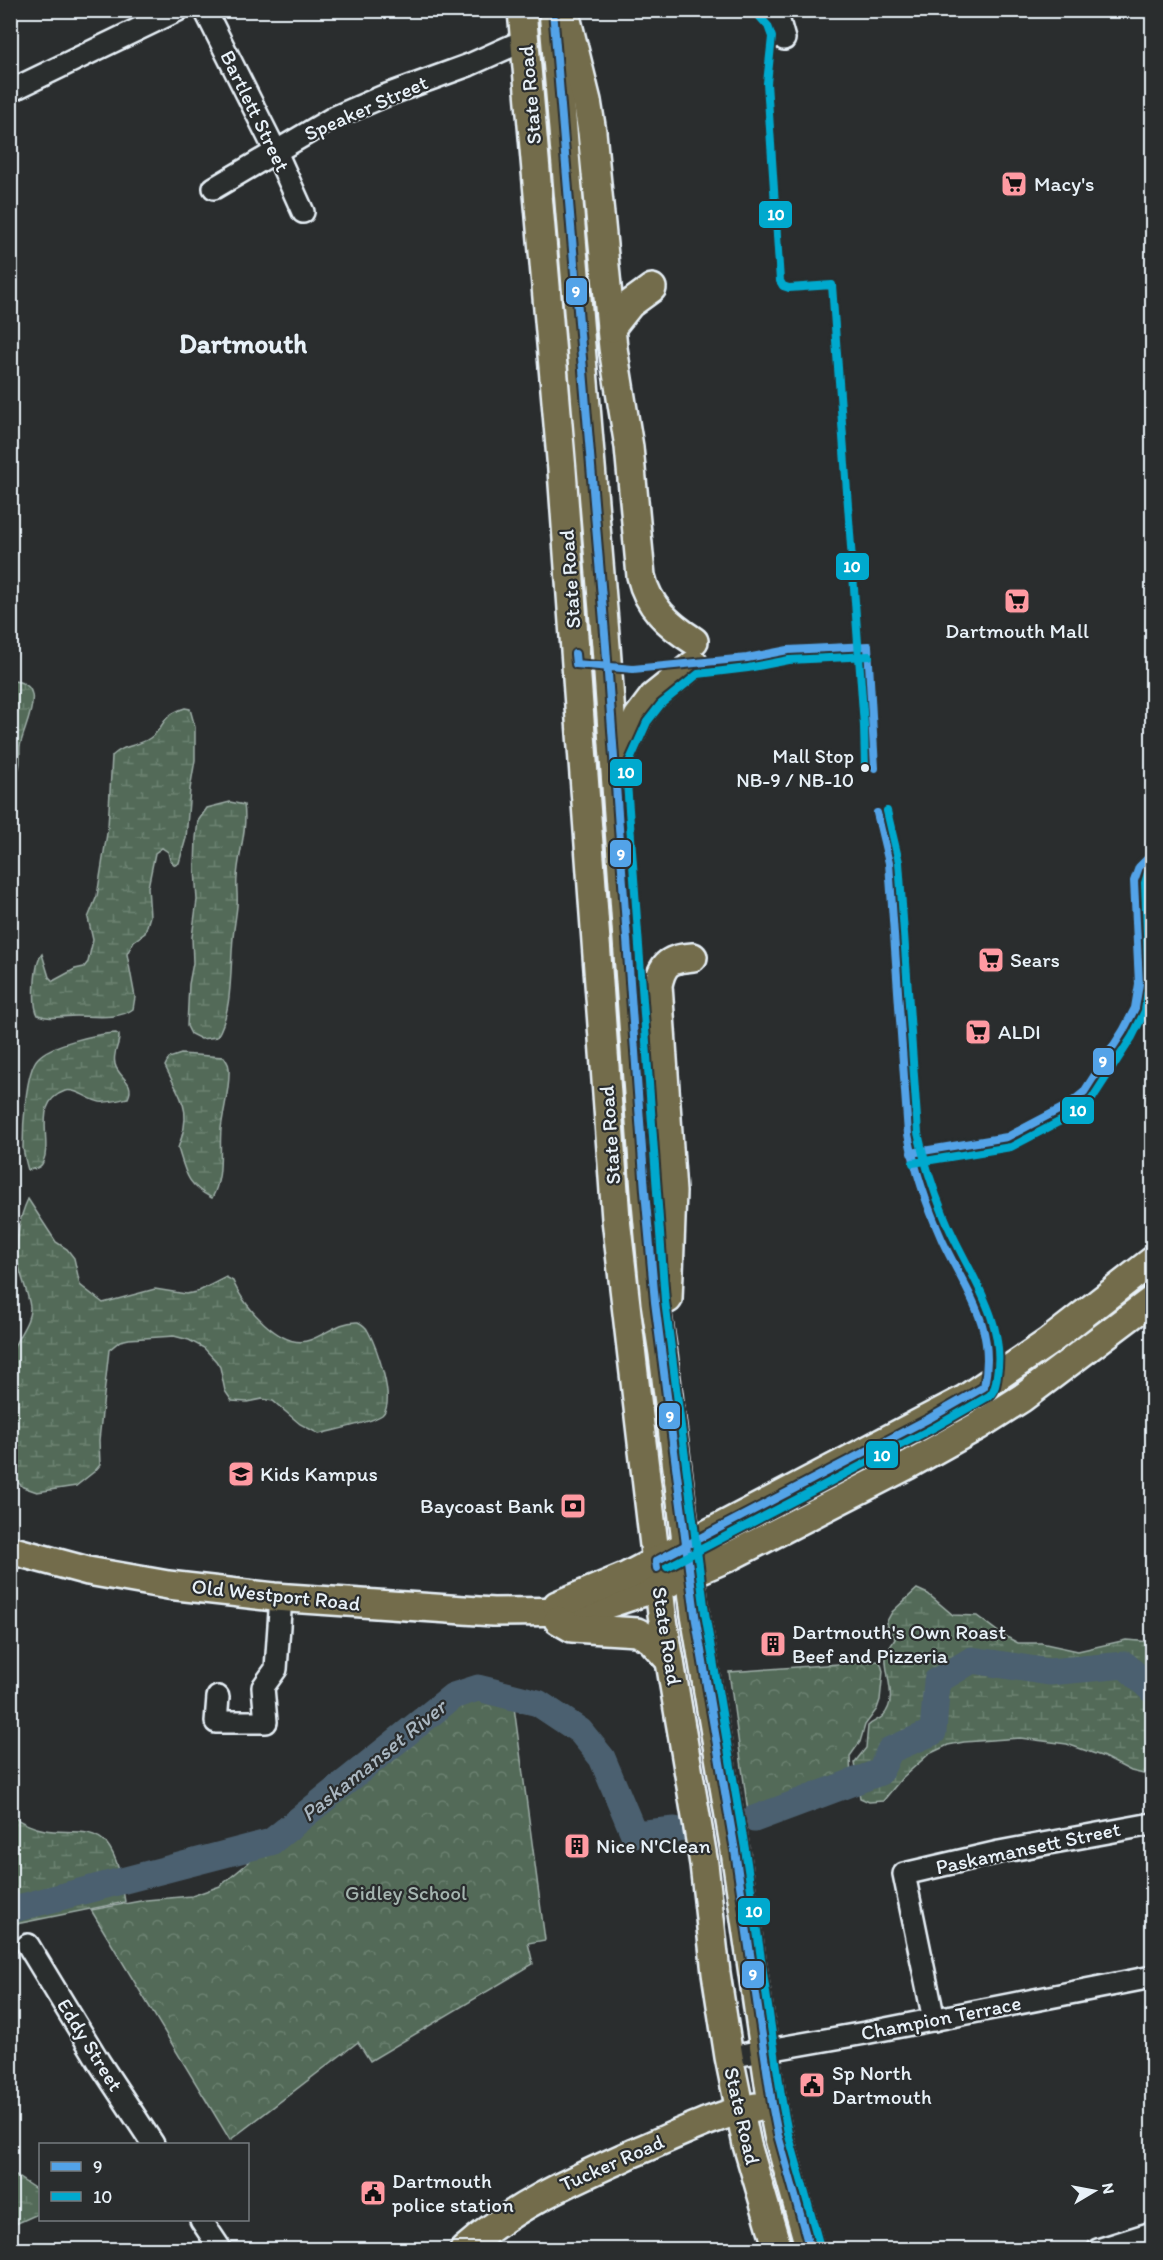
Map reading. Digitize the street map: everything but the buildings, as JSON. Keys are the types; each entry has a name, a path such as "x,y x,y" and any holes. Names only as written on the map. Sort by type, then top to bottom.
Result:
{"main road":[{"name":"State Road","path":"522,10 562,482 616,1219 659,1587 703,1858 716,1973 729,2056 739,2110 778,2250"},
{"name":"State Road","path":"553,10 599,555 655,1302 690,1575 735,1851 772,2104 778,2135 810,2250"},
{"path":"564,10 591,125 611,328 629,447 644,587 655,608 694,653 638,717 615,767"},
{"path":"605,264 627,278 651,288 630,304 611,328"},
{"path":"599,555 620,393"},
{"path":"663,1354 673,1207 658,985 661,972 670,962 675,959 693,957"},
{"name":"Old Westport Road","path":"545,1611 619,1580 930,1418 984,1387 1047,1343 1152,1261"},
{"name":"Old Westport Road","path":"10,1550 99,1573 168,1585 281,1597 450,1610 587,1611 690,1575 908,1465 978,1426 1048,1380 1152,1300"},
{"path":"545,1611 572,1628 637,1632 655,1644 670,1661"},
{"name":"Tucker Road","path":"464,2250 519,2209 555,2188 717,2117 772,2104"}],"street":[{"path":"10,91 178,10"},
{"name":"Bartlett Street","path":"205,10 276,152 303,212"},
{"path":"768,10 779,21 784,39"},
{"name":"Speaker Street","path":"214,188 323,123 358,106 469,65 525,40"},
{"path":"218,1697 216,1722 266,1722 263,1687 276,1669 281,1597"},
{"name":"Paskamansett Street","path":"934,2020 904,1874 999,1852 1152,1824"},
{"name":"Eddy Street","path":"28,1945 152,2143"},
{"name":"Champion Terrace","path":"729,2056 934,2020 1152,1977"},
{"path":"202,2221 220,2250"},
{"path":"1098,2250 1152,2233"}],"green space":[{"path":"10,681 22,683 29,688 32,696 32,706 20,746 19,767 13,777 10,777"},
{"path":"185,708 190,709 195,727 195,760 186,838 179,863 175,865 170,860 168,852 162,848 155,853 148,887 150,916 145,933 134,941 127,954 135,997 133,1009 121,1015 106,1017 52,1018 38,1015 35,1003 35,984 37,966 42,954 49,977 53,981 75,969 84,967 88,962 93,940 88,918 97,896 108,827 112,756 121,749 150,738 167,718"},
{"path":"230,802 244,805 245,814 238,869 230,989 226,1015 217,1037 201,1039 191,1034 187,1026 189,984 193,963 192,937 197,900 195,868 198,821 207,808"},
{"path":"116,1033 119,1039 115,1064 130,1087 128,1098 100,1102 69,1091 55,1097 46,1113 46,1143 43,1162 39,1167 28,1170 23,1148 24,1115 30,1075 38,1058 63,1044 97,1035"},
{"path":"181,1054 224,1057 229,1067 221,1129 220,1173 212,1198 192,1183 178,1148 185,1124 184,1106 165,1066 169,1058"},
{"path":"28,1199 56,1242 67,1249 74,1258 80,1285 103,1303 155,1289 186,1294 197,1292 226,1277 233,1281 254,1313 275,1332 287,1339 299,1342 310,1340 339,1326 358,1322 368,1331 384,1374 387,1398 386,1408 382,1415 370,1421 319,1434 300,1424 273,1401 262,1399 247,1402 232,1401 225,1391 220,1367 216,1361 204,1348 189,1340 174,1336 129,1339 120,1341 109,1350 99,1440 100,1465 76,1486 37,1492 23,1487 11,1476 11,1377 13,1350 30,1313 29,1301 18,1263 17,1247 20,1222"},
{"path":"917,1589 928,1594 953,1615 977,1616 1001,1634 1018,1643 1041,1643 1078,1651 1126,1640 1152,1642 1152,1776 1131,1771 1104,1757 1067,1744 1020,1738 964,1742 948,1745 929,1754 902,1778 883,1801 869,1802 860,1798 854,1763 866,1748 868,1726 883,1716 890,1702 886,1656 895,1639 886,1623 892,1612"},
{"path":"880,1661 883,1671 880,1700 877,1709 865,1725 860,1742 850,1756 851,1782 838,1780 798,1797 748,1812 729,1672"},
{"name":"Gidley School","path":"479,1696 514,1707 545,1940 528,1943 533,1964 370,2061 358,2042 230,2140 91,1910 146,1900 192,1896 220,1886 248,1863 277,1832 463,1701"},
{"path":"11,1816 40,1829 86,1833 101,1838 114,1857 125,1902 11,1925"},
{"path":"10,2172 39,2191 39,2213 11,2226"}],"waterway":[{"name":"Paskamanset River","path":"754,1819 880,1772 890,1750 933,1732 937,1681 972,1660 1049,1672 1125,1665 1152,1690"},
{"name":"Paskamanset River","path":"10,1910 271,1842 453,1696 478,1688 538,1703 580,1731 602,1758 634,1834 675,1830"}],"transit line":[{"name":"9","path":"553,10 606,646 655,1302 695,1615 735,1851 772,2104 778,2135 810,2250"},
{"name":"10","path":"760,17 768,26 772,37 767,83 780,281 783,286 789,288 832,285 864,726 865,768"},
{"name":"9","path":"575,654 576,664 633,669 747,658 788,650 868,646 875,768"},
{"name":"10","path":"820,2247 788,2133 782,2102 745,1849 705,1613 665,1301 626,769 647,722 661,704 698,674 789,660 869,656"},
{"name":"10","path":"667,1567 935,1427 989,1396 995,1387 998,1354 996,1333 990,1313 944,1216 929,1175 918,1133 899,862 887,811"},
{"name":"9","path":"657,1568 656,1561 930,1418 984,1387 987,1365 983,1327 931,1214 908,1134 889,863 877,813"},
{"name":"9","path":"911,1153 1007,1137 1068,1105 1084,1092 1135,1008 1139,984 1134,881 1139,867 1152,854"},
{"name":"10","path":"913,1163 1011,1147 1074,1114 1092,1099 1132,1037 1145,1011 1149,983 1145,883 1152,868"}],"place":[{"name":"Macy's","path":"1014,184"},
{"name":"Dartmouth Mall","path":"1017,601"},
{"name":"Mall Stop NB-9 / NB-10","path":"865,768"},
{"name":"Sears","path":"991,960"},
{"name":"ALDI","path":"978,1032"},
{"name":"Kids Kampus","path":"241,1474"},
{"name":"Baycoast Bank","path":"573,1506"},
{"name":"Dartmouth's Own Roast Beef and Pizzeria","path":"773,1644"},
{"name":"Nice N'Clean","path":"577,1846"},
{"name":"Sp North Dartmouth","path":"812,2085"},
{"name":"Dartmouth police station","path":"373,2193"}],"district":[{"name":"Dartmouth","path":"243,344"}]}
